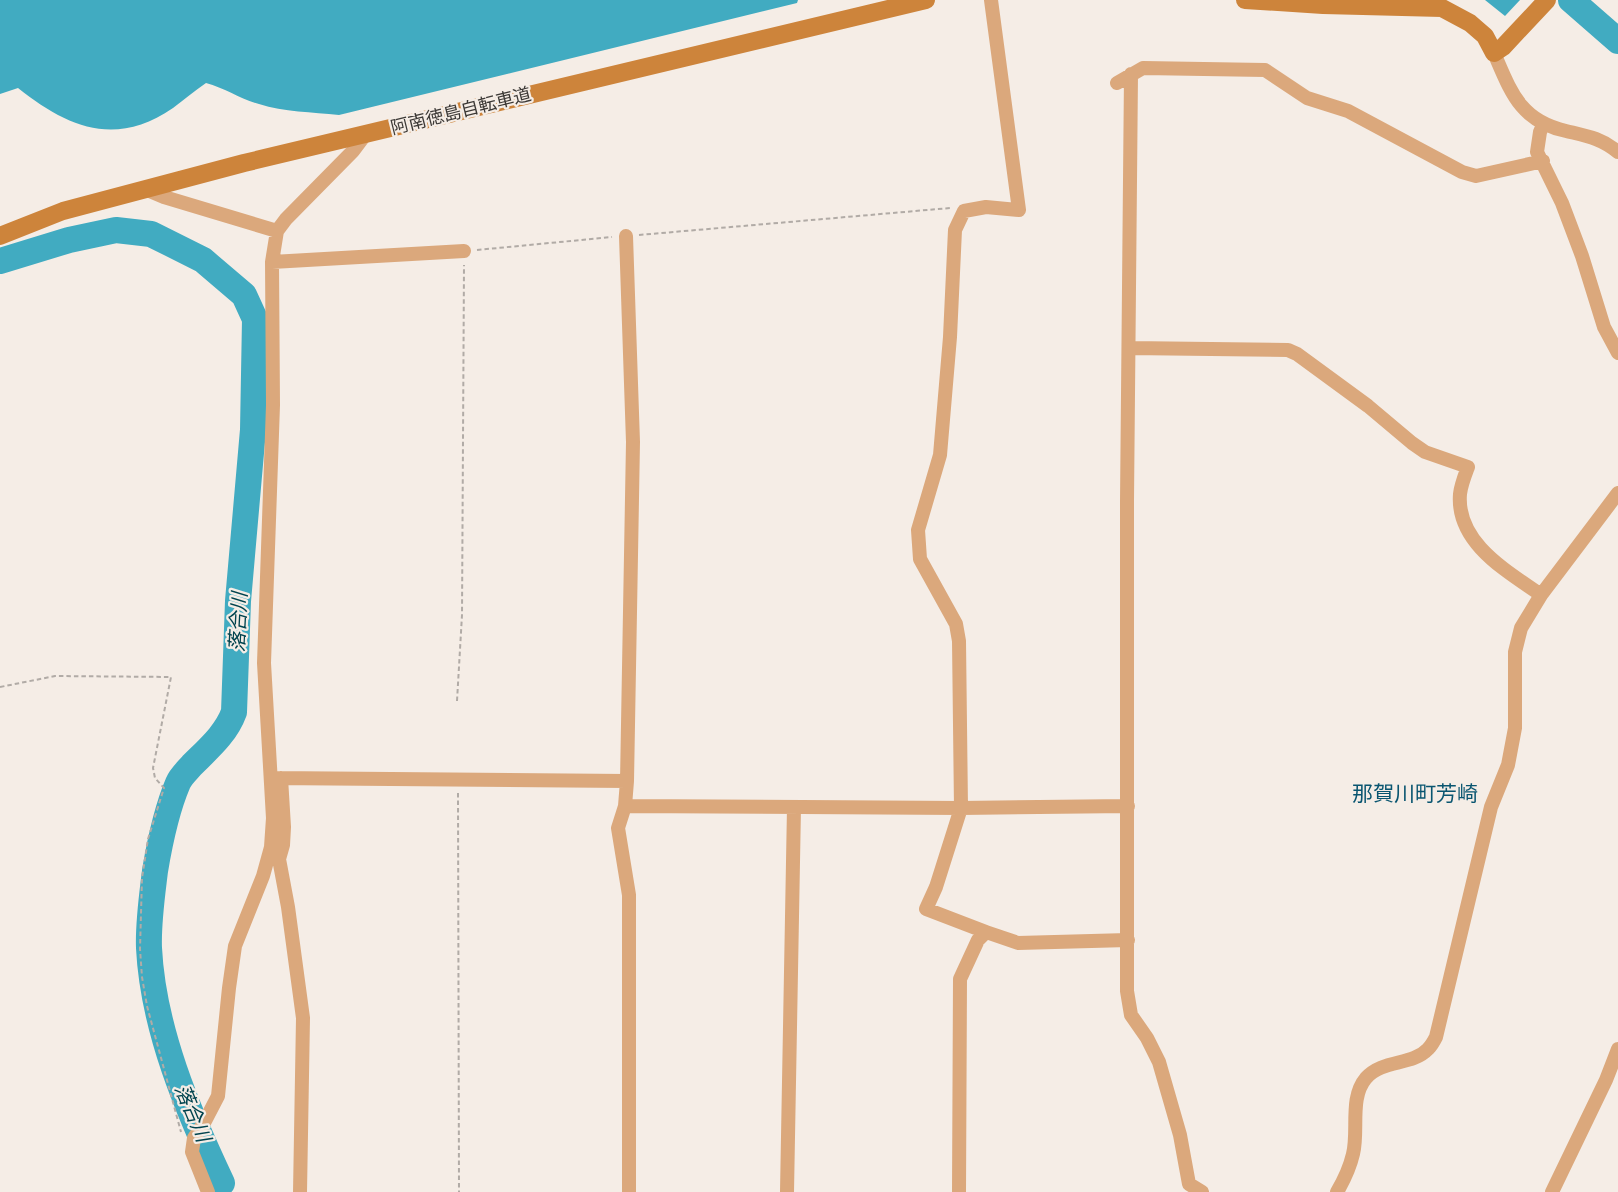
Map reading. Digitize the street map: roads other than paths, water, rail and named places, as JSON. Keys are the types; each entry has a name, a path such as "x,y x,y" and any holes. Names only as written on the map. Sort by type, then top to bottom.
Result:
{"main road":[{"name":"阿南徳島自転車道","path":"0,236 63,211 298,150 926,0"},
{"path":"1245,0 1323,5 1442,8 1470,23 1485,36 1494,53 1503,47 1546,0"}],"street":[{"path":"991,0 1019,210 986,207 964,211 955,230 950,337 940,455 918,530 920,559 956,624 959,641 961,808 936,887 926,909 1018,943 1128,940"},
{"path":"1494,53 1517,101 1540,134 1537,152 1562,203 1582,256 1604,327 1618,353"},
{"path":"1117,83 1143,68 1265,70 1307,98 1348,111 1461,172 1476,176 1543,161"},
{"path":"1131,74 1127,991 1131,1015 1147,1038 1159,1062 1180,1135 1189,1184 1202,1192"},
{"path":"1540,134 1601,139 1618,152"},
{"path":"300,1192 303,1018 279,859 284,827 276,778 264,663 273,405 272,262 277,231 353,151 365,135"},
{"path":"145,189 164,197 277,231"},
{"path":"626,236 633,442 627,781 626,806 618,828 629,895 630,924 629,1192"},
{"path":"272,262 464,251"},
{"path":"1129,348 1288,350 1297,354 1368,406 1412,444 1425,452 1468,467 1460,493 1461,511 1471,536 1488,558 1541,595"},
{"path":"1337,1192 1354,1153 1358,1094 1366,1078 1379,1068 1414,1058 1428,1049 1436,1037 1491,807 1508,765 1515,728 1515,652 1521,628 1541,595 1618,493"},
{"path":"276,778 627,781"},
{"path":"208,1192 192,1152 194,1140 218,1096 235,946 263,876 271,847 276,778"},
{"path":"626,806 961,808 1128,806"},
{"path":"787,1192 794,807"},
{"path":"959,1192 960,979 978,940 986,932"},
{"path":"1552,1192 1612,1082 1618,1048"}],"water":[{"path":"0,0 798,0 797,3 339,115 269,107 206,83 173,108 152,120 131,127 111,130 92,128 73,122 36,102 18,88 0,94"},
{"path":"1485,0 1520,0 1505,16"}],"waterway":[{"path":"1571,0 1618,41"},
{"name":"落合川","path":"0,261 69,240 116,230 151,234 203,260 244,295 255,319 253,430 238,601 234,712 221,734 178,783 164,826 157,860 149,929 152,978 165,1039 185,1098 222,1183"}],"district":[{"name":"那賀川町芳崎","path":"1415,793"}]}
